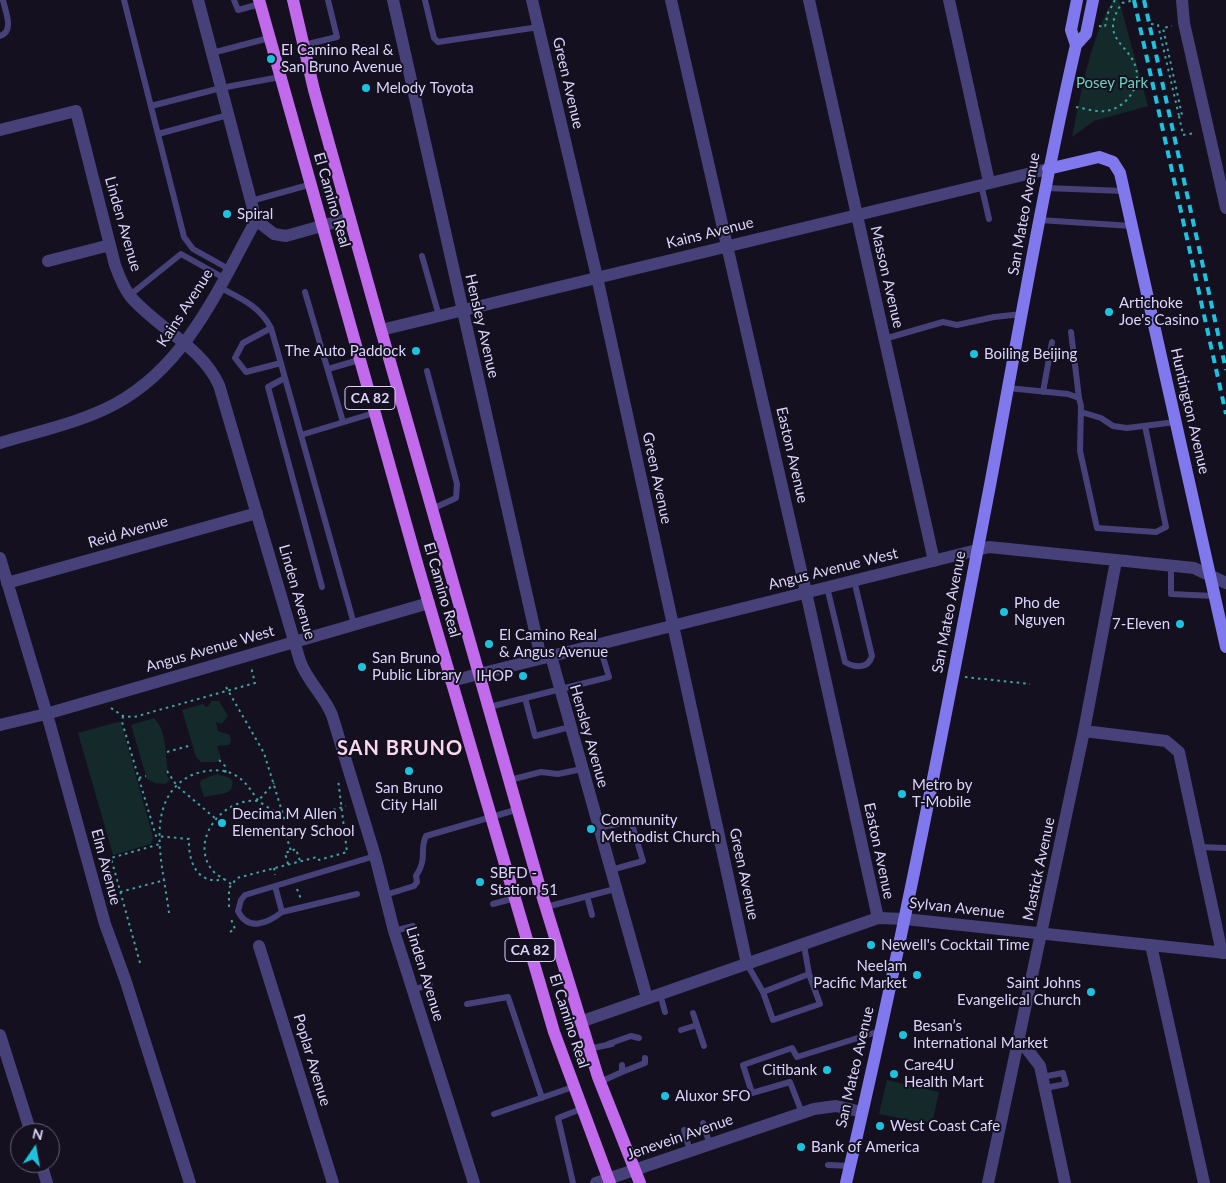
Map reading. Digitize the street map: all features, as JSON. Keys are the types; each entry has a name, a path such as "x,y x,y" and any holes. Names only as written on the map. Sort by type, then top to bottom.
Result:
{"main road":[{"name":"El Camino Real","path":"293,0 381,330 546,907 588,1049 640,1183"},
{"name":"El Camino Real","path":"260,2 324,226 359,360 554,1032 605,1181"}],"street":[{"path":"198,0 256,220 274,234 286,236 350,218"},
{"name":"Hensley Avenue","path":"393,0 462,310 546,657 559,690 570,727 647,998"},
{"name":"Green Avenue","path":"532,0 597,278 747,964"},
{"name":"Easton Avenue","path":"671,0 878,918"},
{"name":"Masson Avenue","path":"809,0 934,561"},
{"path":"949,0 985,183"},
{"name":"San Mateo Avenue","path":"1076,45 1071,30 1077,0"},
{"name":"San Mateo Avenue","path":"846,1183 905,919 1008,388 1048,169 1076,45 1086,34 1093,0"},
{"path":"1182,0 1184,23 1226,208"},
{"name":"Linden Avenue","path":"0,130 76,111 121,281 130,295 202,358 212,370 219,385 304,672 328,704 332,715 375,856 394,931 474,1183"},
{"name":"Huntington Avenue","path":"1048,169 1099,157 1113,162 1120,174 1226,647"},
{"name":"Kains Avenue","path":"381,330 1048,169"},
{"name":"Kains Avenue","path":"0,442 68,423 114,405 152,379 184,343 224,278 256,220"},
{"path":"48,261 110,244"},
{"name":"Reid Avenue","path":"7,584 257,513"},
{"name":"Angus Avenue West","path":"452,681 672,624 989,547 1194,568 1226,583"},
{"name":"Elm Avenue","path":"0,558 105,924 125,979 190,1183"},
{"name":"Mastick Avenue","path":"988,1183 1020,1040 1084,732 1116,561"},
{"name":"Angus Avenue West","path":"0,725 46,714 429,603"},
{"path":"1084,732 1166,741 1179,752 1224,953"},
{"name":"Sylvan Avenue","path":"580,1022 878,918 905,919 1224,953"},
{"path":"1151,945 1204,1183"},
{"name":"Poplar Avenue","path":"259,946 333,1183"},
{"path":"0,1035 28,1123"},
{"path":"1020,1040 1040,1066 1065,1183"},
{"name":"Jenevein Avenue","path":"605,1181 824,1107 836,1106 862,1112"}],"lane":[{"path":"0,36 6,32 9,26 3,0"},
{"path":"124,0 188,244 266,318 271,328 354,624"},
{"path":"234,0 238,10 260,2"},
{"path":"304,45 337,37 328,0"},
{"path":"424,0 434,38 438,42 539,27"},
{"path":"212,53 269,38"},
{"path":"151,106 222,88 280,77"},
{"path":"158,134 228,115"},
{"path":"985,183 989,219"},
{"path":"251,201 312,184"},
{"path":"1045,188 1124,191"},
{"path":"1039,220 1132,226"},
{"path":"130,295 181,254 224,278"},
{"path":"422,256 439,316"},
{"path":"305,292 343,422"},
{"path":"884,339 943,322 956,325 994,316 1022,314"},
{"path":"271,328 243,343 235,358 246,372 280,363"},
{"path":"1071,332 1081,412 1080,451 1097,528 1156,532 1166,527 1145,426"},
{"path":"1043,392 1052,342"},
{"path":"328,368 359,360"},
{"path":"427,371 457,484 456,498 432,509"},
{"path":"285,378 268,387 322,587"},
{"path":"1008,388 1068,394 1079,398"},
{"path":"301,435 374,412"},
{"path":"1081,412 1101,418 1113,426 1128,428 1176,422"},
{"path":"1171,566 1171,594 1214,596"},
{"path":"827,587 845,662 852,666 865,666 870,662 872,656 854,580"},
{"path":"489,707 609,677 599,644"},
{"path":"525,698 536,736 570,727"},
{"path":"510,780 541,772 558,774 582,769"},
{"path":"385,895 414,886 417,882 416,876 423,865 426,836 518,810"},
{"path":"598,828 631,822 643,861 610,870"},
{"path":"1199,847 1226,848"},
{"path":"357,894 282,912 272,920 256,924 244,921 238,911 241,900 245,895 375,856"},
{"path":"275,886 282,912"},
{"path":"546,907 615,889"},
{"path":"587,896 592,915"},
{"path":"493,904 516,898"},
{"path":"394,931 413,926"},
{"path":"747,964 763,992 773,1020 820,1004 809,974 804,944"},
{"path":"510,958 531,951"},
{"path":"763,992 809,974"},
{"path":"413,990 430,984"},
{"path":"660,994 665,1012"},
{"path":"467,1004 508,997 542,1098"},
{"path":"693,1013 704,1046"},
{"path":"681,1030 697,1025"},
{"path":"802,1113 790,1082 752,1093 743,1065 792,1048 797,1057 880,1031"},
{"path":"588,1049 618,1043 632,1036 639,1038"},
{"path":"600,1082 633,1064 645,1063 645,1058"},
{"path":"494,1114 573,1087"},
{"path":"573,1183 558,1118 581,1109"},
{"path":"703,1123 710,1145"},
{"path":"684,1130 690,1151"},
{"path":"828,1165 850,1166"}],"path":[{"path":"1099,26 1105,27 1108,13 1115,0"},
{"path":"1076,107 1104,111 1123,104 1135,87 1136,69 1116,40 1114,24 1122,4 1131,1"},
{"path":"1179,116 1182,115 1163,28 1184,23"},
{"path":"1151,24 1158,26 1183,136 1195,133"},
{"path":"108,704 123,716 134,717 228,691 255,683 250,664"},
{"path":"958,676 1030,684"},
{"path":"226,687 264,753 286,821"},
{"path":"123,716 122,722 156,836 188,839 190,860 197,873 210,880 224,879"},
{"path":"167,752 192,744"},
{"path":"219,760 225,765 225,775"},
{"path":"166,771 177,786 216,819"},
{"path":"169,913 160,836 162,810 177,786 188,777 203,771 226,772 245,782 258,800 276,812 282,811"},
{"path":"139,778 146,776"},
{"path":"230,932 235,929 227,896 230,884 237,878 300,861 317,857 318,860 347,852 337,780 343,778"},
{"path":"230,884 212,871 205,848 209,830 216,819 227,808 241,800 258,800 274,784"},
{"path":"327,812 345,806"},
{"path":"284,828 291,851"},
{"path":"140,963 111,858 160,843"},
{"path":"288,864 285,853 296,849 300,861"},
{"path":"274,868 276,875"},
{"path":"120,892 165,880"}],"green space":[{"name":"Posey Park","path":"1113,0 1119,0 1148,106 1094,121 1072,137 1092,50"},
{"path":"212,701 219,701 228,716 222,724 216,722 218,731 230,735 231,741 229,745 217,746 221,758 217,762 201,762 196,757 182,710 203,704 207,707"},
{"path":"154,718 162,730 165,743 168,771 165,772 170,780 165,784 155,783 147,779 131,725"},
{"path":"121,722 153,837 151,844 113,855 78,733"},
{"path":"217,774 230,778 233,783 231,790 226,793 204,797 200,784 201,780"},
{"path":"887,1080 939,1092 933,1119 926,1123 879,1114"}],"railway":[{"path":"1134,0 1226,414"},
{"path":"1144,0 1226,370"}],"place":[{"name":"El Camino Real & San Bruno Avenue","path":"271,59"},
{"name":"Melody Toyota","path":"366,88"},
{"name":"Spiral","path":"227,214"},
{"name":"Artichoke Joe's Casino","path":"1109,312"},
{"name":"The Auto Paddock","path":"416,351"},
{"name":"Boiling Beijing","path":"974,354"},
{"name":"Pho de Nguyen","path":"1004,612"},
{"name":"7-Eleven","path":"1180,624"},
{"name":"El Camino Real & Angus Avenue","path":"489,644"},
{"name":"San Bruno Public Library","path":"362,667"},
{"name":"IHOP","path":"523,676"},
{"name":"San Bruno City Hall","path":"409,771"},
{"name":"Metro by T-Mobile","path":"902,794"},
{"name":"Decima M Allen Elementary School","path":"222,823"},
{"name":"Community Methodist Church","path":"591,829"},
{"name":"SBFD - Station 51","path":"480,882"},
{"name":"Newell's Cocktail Time","path":"871,945"},
{"name":"Neelam Pacific Market","path":"917,975"},
{"name":"Saint Johns Evangelical Church","path":"1091,992"},
{"name":"Besan’s International Market","path":"903,1035"},
{"name":"Citibank","path":"827,1070"},
{"name":"Care4U Health Mart","path":"894,1074"},
{"name":"Aluxor SFO","path":"665,1096"},
{"name":"West Coast Cafe","path":"880,1126"},
{"name":"Bank of America","path":"801,1147"}],"district":[{"name":"SAN BRUNO","path":"400,749"}]}
